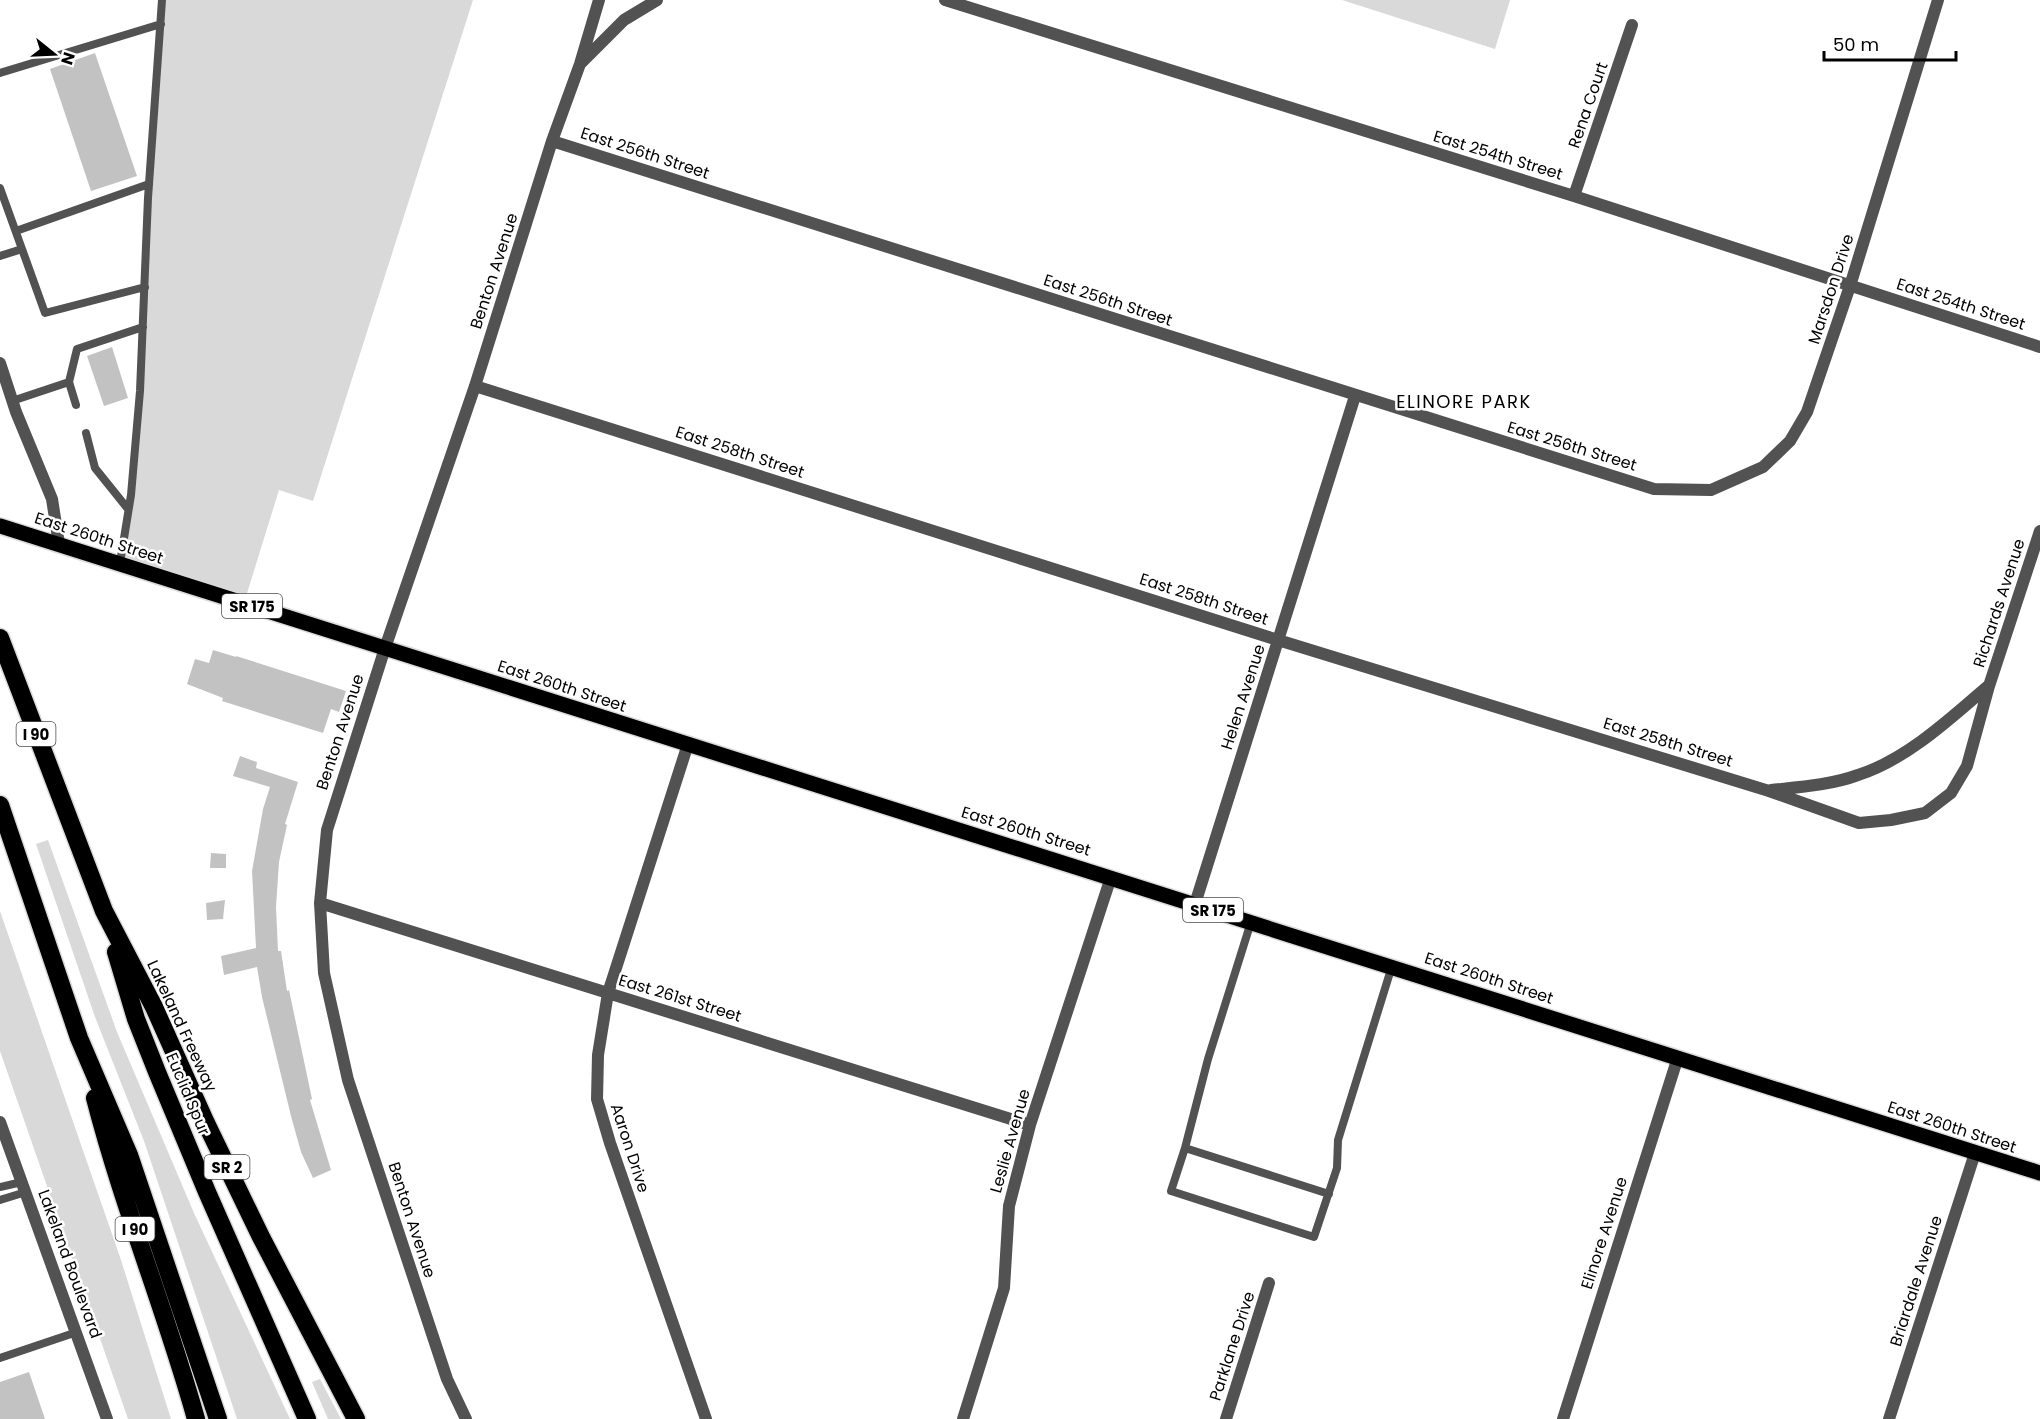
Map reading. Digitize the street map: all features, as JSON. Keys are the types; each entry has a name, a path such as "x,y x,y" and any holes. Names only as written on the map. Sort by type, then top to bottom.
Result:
{"highway":[{"name":"Lakeland Freeway","path":"0,638 104,911 154,1007 205,1121 261,1237 356,1419"},
{"name":"I 90","path":"0,806 79,1038 111,1161 154,1284 196,1419"},
{"name":"Euclid Spur","path":"104,911 136,1018 157,1072 211,1202 307,1419"},
{"path":"79,1038 129,1155 218,1419"}],"main road":[{"name":"East 260th Street","path":"0,526 2040,1173"}],"street":[{"name":"Benton Avenue","path":"466,1419 447,1379 348,1080 324,973 320,903 327,830 384,648 475,386 599,0"},
{"name":"Benton Avenue","path":"580,64 624,20 657,0"},
{"name":"East 254th Street","path":"945,0 1574,196 2040,347"},
{"name":"Marsdon Drive","path":"1654,489 1711,490 1763,467 1790,441 1807,412 1850,286 1938,0"},
{"name":"Rena Court","path":"1574,196 1632,25"},
{"name":"East 256th Street","path":"552,141 1654,489"},
{"path":"0,363 12,401 52,499 59,544"},
{"name":"East 258th Street","path":"475,386 1769,791 1859,823 1891,820 1925,813"},
{"name":"Helen Avenue","path":"1195,904 1355,396"},
{"name":"Richards Avenue","path":"1925,813 1951,793 1967,766 1989,686 2040,531"},
{"name":"Richards Avenue","path":"1769,791 1826,783 1860,775 1900,755 1935,732 1989,686"},
{"name":"Aaron Drive","path":"688,744 608,993 598,1055 597,1099 610,1143 706,1419"},
{"name":"Leslie Avenue","path":"963,1419 1004,1288 1009,1206 1030,1125 1111,877"},
{"name":"East 261st Street","path":"320,903 1030,1125"},
{"name":"Elinore Avenue","path":"1563,1419 1678,1057"},
{"name":"Lakeland Boulevard","path":"0,1122 107,1419"},
{"name":"Briardale Avenue","path":"1889,1419 1975,1154"},
{"name":"Parklane Drive","path":"1226,1419 1269,1283"}],"lane":[{"path":"120,564 140,391 149,184 162,0"},
{"path":"0,74 161,24"},
{"path":"16,231 149,184"},
{"path":"0,188 45,313 145,287"},
{"path":"0,256 22,249"},
{"path":"76,405 69,382 77,350 143,327"},
{"path":"12,401 69,382"},
{"path":"86,433 95,468 128,509"},
{"path":"1251,922 1208,1059 1185,1148 1171,1191 1314,1237 1337,1167 1338,1140 1392,966"},
{"path":"1185,1148 1329,1194"},
{"path":"0,1187 24,1187"},
{"path":"0,1200 24,1187"},
{"path":"0,1358 77,1332"}],"shaded area":[{"path":"162,0 473,0 313,501 279,490 244,603 120,563 131,495"},
{"path":"1342,0 1510,0 1495,49"},
{"path":"48,840 117,1032 194,1213 290,1419 237,1419 144,1141 95,1017 36,844"},
{"path":"0,911 121,1260 171,1419 128,1419 0,1051"},
{"path":"320,1379 341,1419 328,1419 312,1382"}],"building":[{"path":"95,53 137,176 91,191 50,69"},
{"path":"112,347 128,398 104,406 87,356"},
{"path":"213,650 346,691 339,712 331,709 323,733 222,701 223,698 187,684 195,659 209,663"},
{"path":"240,756 257,762 256,768 298,782 285,824 287,825 279,862 276,907 278,951 281,951 287,991 289,990 312,1099 310,1100 331,1170 313,1178 301,1152 291,1116 257,967 224,975 221,956 256,948 252,871 263,809 270,787 233,776"},
{"path":"211,853 226,854 226,868 210,868"},
{"path":"225,900 223,919 207,920 206,903"},
{"path":"29,1372 45,1419 0,1419 0,1382"}],"district":[{"name":"ELINORE PARK","path":"1464,401"}]}
